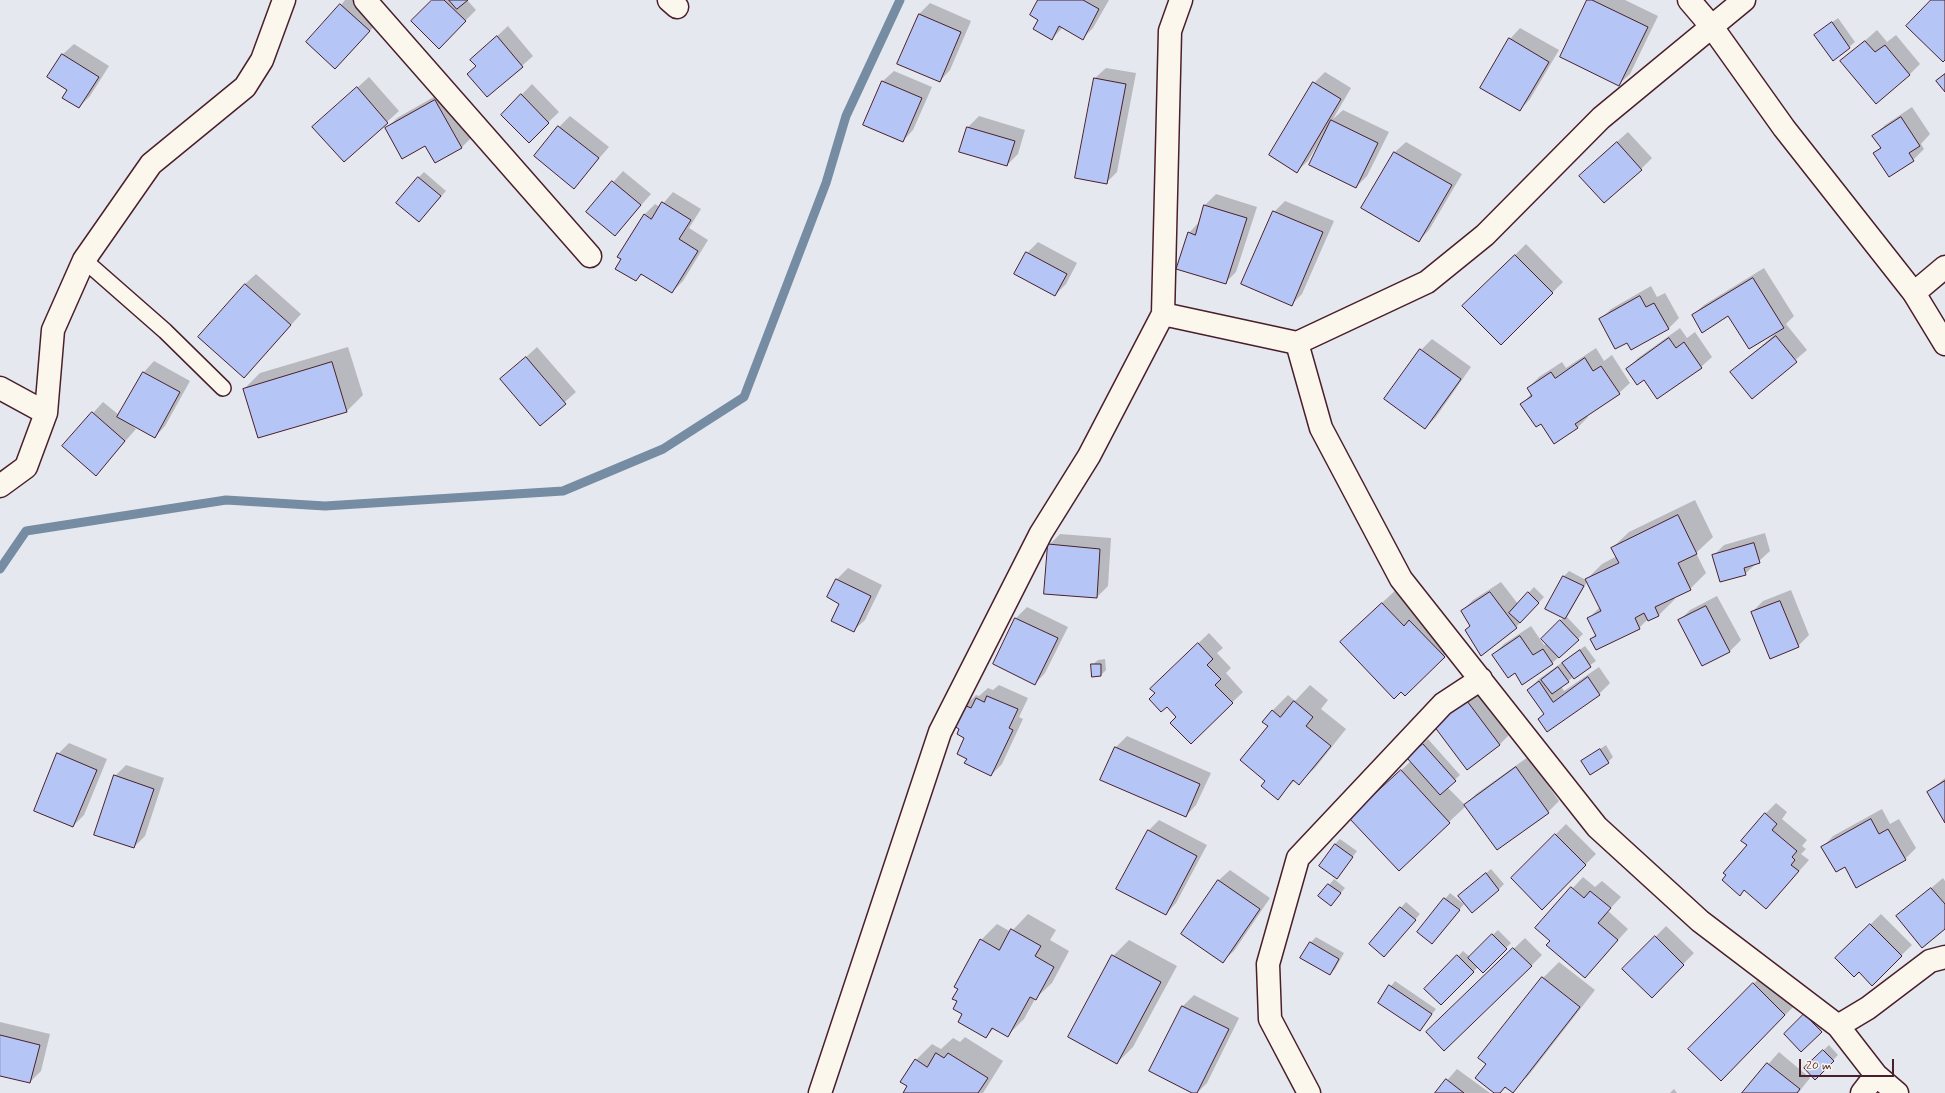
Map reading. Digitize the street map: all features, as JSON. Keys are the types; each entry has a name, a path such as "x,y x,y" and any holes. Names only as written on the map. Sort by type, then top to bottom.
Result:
{"street":[{"path":"0,486 26,467 46,413 53,330 84,260 151,164 245,87 262,60 284,0"},
{"path":"365,0 590,256"},
{"path":"820,1093 940,732 1041,533 1089,456 1163,314 1170,32 1181,0"},
{"path":"1689,0 1712,27 1784,128 1914,293 1945,344"},
{"path":"1163,314 1298,343 1427,282 1485,234 1601,118 1744,0"},
{"path":"1914,293 1945,267"},
{"path":"1298,343 1321,428 1402,579 1597,827 1700,921 1838,1026 1876,1075 1897,1093"},
{"path":"0,388 46,413"},
{"path":"1309,1093 1270,1018 1268,964 1298,858 1443,704 1481,679"},
{"path":"1838,1026 1868,1008 1930,960 1945,957"},
{"path":"1862,1093 1876,1075"}],"lane":[{"path":"84,260 165,331 223,388"}],"building":[{"path":"432,0 444,0 466,21 439,49 411,21"},
{"path":"449,0 468,0 457,9"},
{"path":"1038,0 1083,0 1099,9 1083,40 1059,26 1052,40 1033,29 1038,20 1030,15"},
{"path":"1587,0 1592,0 1648,27 1619,86 1560,57"},
{"path":"1931,0 1945,0 1945,60 1943,62 1906,26"},
{"path":"340,4 370,31 335,69 306,42"},
{"path":"919,14 961,32 940,82 897,64"},
{"path":"1832,22 1850,48 1833,61 1814,35"},
{"path":"497,36 523,67 487,97 467,74 476,66 470,60"},
{"path":"1509,38 1549,62 1520,111 1480,88"},
{"path":"1865,41 1875,52 1885,45 1910,75 1876,104 1840,61"},
{"path":"62,54 99,77 79,108 62,98 67,90 47,77"},
{"path":"1945,74 1945,92 1936,81"},
{"path":"1094,78 1126,84 1107,184 1075,178"},
{"path":"882,81 922,98 903,142 863,125"},
{"path":"1313,82 1341,99 1297,173 1269,155"},
{"path":"357,87 388,123 344,162 312,127"},
{"path":"521,94 549,123 529,143 501,115"},
{"path":"435,100 462,148 435,163 425,146 402,159 385,128"},
{"path":"1901,117 1920,146 1909,153 1914,161 1889,177 1873,153 1881,148 1872,136"},
{"path":"1331,120 1378,143 1356,188 1309,165"},
{"path":"558,126 599,158 574,189 534,156"},
{"path":"967,127 1015,141 1007,166 959,152"},
{"path":"1617,142 1642,170 1604,203 1579,176"},
{"path":"1394,152 1452,185 1419,242 1361,208"},
{"path":"418,177 441,196 419,222 396,203"},
{"path":"612,181 641,205 615,236 586,212"},
{"path":"662,202 691,220 679,239 698,251 672,293 641,274 636,281 615,269 621,259 617,257 644,214 651,219"},
{"path":"1204,205 1247,218 1226,284 1176,269 1188,232 1195,235"},
{"path":"1273,211 1323,232 1292,306 1241,284"},
{"path":"1026,252 1067,274 1055,296 1014,274"},
{"path":"1515,255 1553,293 1501,345 1462,306"},
{"path":"1753,278 1784,328 1749,349 1728,316 1702,333 1692,315"},
{"path":"245,284 291,325 244,378 198,337"},
{"path":"1640,296 1646,307 1654,303 1669,329 1631,350 1627,343 1615,349 1599,319"},
{"path":"1776,336 1797,362 1752,399 1730,372"},
{"path":"1669,338 1676,348 1684,342 1702,368 1657,399 1644,380 1637,385 1626,369"},
{"path":"1420,349 1461,379 1425,429 1384,399"},
{"path":"526,357 566,404 540,426 500,379"},
{"path":"1585,358 1593,371 1601,366 1620,394 1575,424 1578,428 1554,444 1541,424 1536,427 1520,404 1532,396 1527,388 1551,372 1555,378"},
{"path":"332,362 347,412 258,438 243,389"},
{"path":"143,372 180,392 155,438 117,417"},
{"path":"92,412 125,441 96,476 62,446"},
{"path":"1678,515 1697,554 1678,563 1691,590 1655,607 1659,616 1648,621 1644,613 1635,618 1640,629 1596,650 1590,639 1596,636 1587,618 1601,611 1585,579 1619,563 1611,548"},
{"path":"1754,543 1760,563 1744,568 1746,575 1720,582 1712,555"},
{"path":"1048,544 1100,549 1097,598 1044,594"},
{"path":"1563,576 1584,586 1565,619 1545,609"},
{"path":"836,579 871,596 854,632 831,621 839,604 827,597"},
{"path":"1490,592 1517,628 1481,656 1465,630 1470,626 1461,611"},
{"path":"1528,592 1539,603 1520,623 1509,613"},
{"path":"1780,601 1799,647 1770,659 1751,612"},
{"path":"1382,603 1404,626 1409,620 1445,657 1405,696 1401,692 1394,699 1340,642"},
{"path":"1706,606 1730,652 1702,666 1678,620"},
{"path":"1015,618 1058,638 1035,685 993,664"},
{"path":"1560,620 1579,640 1559,658 1541,639"},
{"path":"1520,636 1533,655 1543,649 1553,664 1522,685 1515,673 1508,678 1492,655"},
{"path":"1198,643 1213,659 1207,665 1221,679 1215,685 1233,703 1191,744 1170,723 1176,717 1167,707 1161,712 1149,699 1155,693 1150,689"},
{"path":"1580,650 1591,667 1574,679 1562,663"},
{"path":"1091,664 1101,664 1101,676 1092,677"},
{"path":"1558,667 1569,682 1552,694 1541,680"},
{"path":"1588,677 1600,695 1547,732 1538,719 1544,714 1527,690 1539,681 1553,702"},
{"path":"987,696 1018,709 1009,728 1013,730 991,776 964,763 967,759 957,754 964,738 957,734 959,729 954,726 964,705 971,708 976,698 984,702"},
{"path":"1294,701 1313,717 1306,726 1331,746 1299,785 1293,780 1278,800 1261,786 1265,781 1240,760 1268,726 1262,722 1272,710 1280,717"},
{"path":"1467,701 1500,745 1467,770 1434,726"},
{"path":"1423,744 1456,781 1440,795 1407,758"},
{"path":"1115,747 1200,784 1186,817 1100,780"},
{"path":"1600,749 1609,763 1590,775 1581,761"},
{"path":"57,753 97,770 73,827 34,811"},
{"path":"1516,767 1549,813 1497,850 1464,805"},
{"path":"1401,770 1450,823 1399,871 1349,818"},
{"path":"114,775 154,789 134,848 94,835"},
{"path":"1945,781 1945,823 1927,792"},
{"path":"1765,813 1777,824 1772,830 1797,851 1792,857 1795,860 1791,865 1799,871 1766,909 1744,890 1740,896 1722,880 1726,875 1723,873 1747,845 1741,841"},
{"path":"1871,819 1879,834 1888,829 1906,860 1856,888 1845,867 1836,872 1821,847"},
{"path":"1148,830 1197,856 1166,915 1116,889"},
{"path":"1555,834 1586,865 1542,910 1511,878"},
{"path":"1335,844 1353,857 1337,879 1319,866"},
{"path":"1486,873 1499,890 1472,913 1458,896"},
{"path":"1218,880 1260,909 1223,963 1181,934"},
{"path":"1328,884 1341,893 1331,906 1318,896"},
{"path":"1571,887 1584,898 1590,891 1611,908 1598,923 1618,940 1585,978 1546,945 1550,941 1535,928"},
{"path":"1931,888 1945,904 1945,929 1922,948 1896,916"},
{"path":"1444,898 1460,910 1432,944 1417,932"},
{"path":"1400,907 1416,920 1384,957 1369,944"},
{"path":"1870,924 1902,956 1872,986 1859,972 1854,977 1835,958"},
{"path":"1011,929 1041,946 1035,956 1054,967 1036,1000 1030,997 1008,1037 992,1028 986,1038 958,1022 962,1014 953,1009 957,1001 952,999 958,989 954,987 980,939 999,950"},
{"path":"1492,934 1507,949 1483,973 1468,958"},
{"path":"1655,936 1684,965 1652,998 1622,969"},
{"path":"1310,942 1339,959 1330,975 1300,958"},
{"path":"1513,948 1532,966 1444,1051 1426,1032"},
{"path":"1112,955 1161,982 1117,1064 1068,1037"},
{"path":"1457,955 1474,972 1441,1005 1424,989"},
{"path":"1542,977 1580,1007 1513,1093 1505,1087 1500,1093 1494,1093 1475,1078 1486,1064 1478,1058"},
{"path":"1753,983 1785,1015 1721,1081 1688,1049"},
{"path":"1389,985 1432,1014 1420,1031 1378,1003"},
{"path":"1182,1006 1229,1029 1197,1093 1192,1093 1149,1071"},
{"path":"1804,1014 1822,1032 1801,1052 1784,1034"},
{"path":"0,1035 40,1045 30,1083 0,1076"},
{"path":"1823,1050 1834,1061 1815,1080 1804,1068"},
{"path":"936,1053 944,1058 948,1053 988,1078 978,1093 903,1093 907,1086 900,1082 915,1059 927,1067"},
{"path":"1767,1063 1800,1089 1797,1093 1742,1093"},
{"path":"1446,1079 1464,1093 1435,1093"}],"waterway":[{"path":"0,569 26,531 226,500 325,506 563,491 663,449 744,397 826,183 846,116 900,0"}]}
